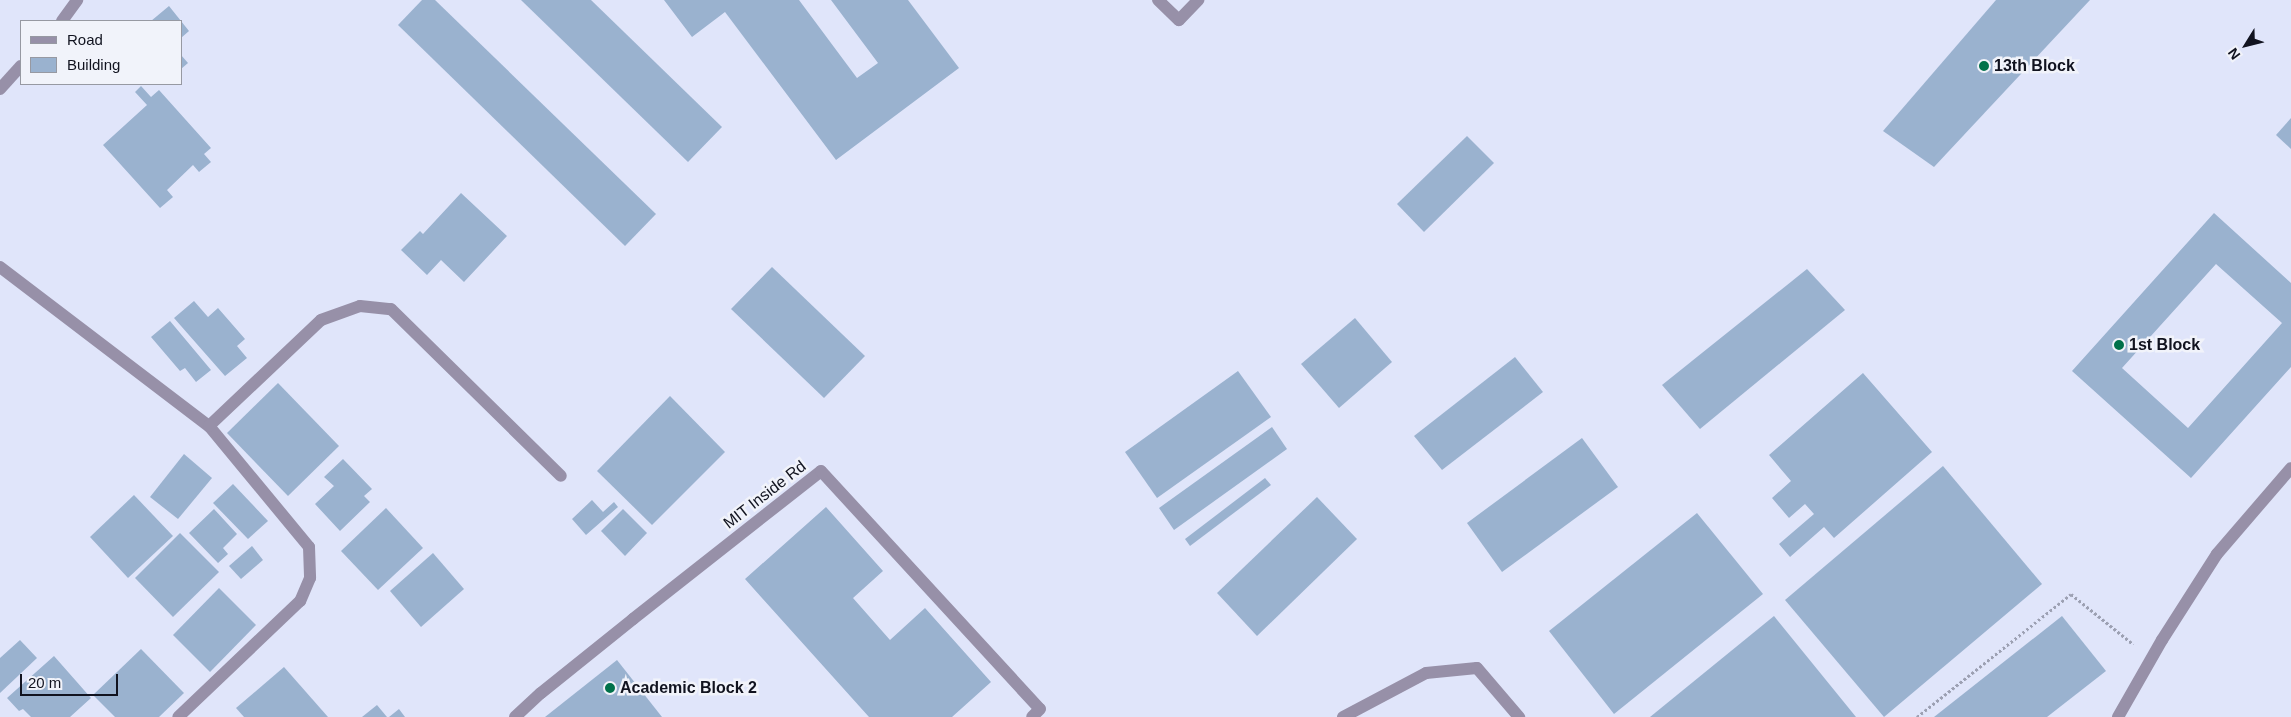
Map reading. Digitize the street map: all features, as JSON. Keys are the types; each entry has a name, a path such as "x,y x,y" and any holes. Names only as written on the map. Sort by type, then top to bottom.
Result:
{"street":[{"path":"63,20 77,0"},
{"path":"1158,0 1179,20 1198,0"},
{"path":"0,89 20,67"},
{"path":"0,267 209,426 309,546 310,578 300,602 178,717"},
{"path":"209,426 321,320 360,306 391,309 561,476"},
{"path":"2118,717 2217,554 2291,468"},
{"name":"MIT Inside Rd","path":"515,717 541,693 633,619 822,472 1040,709 1032,717"},
{"path":"1343,717 1426,673 1477,668 1519,717"},
{"path":"2110,717 2125,706"}],"path":[{"path":"1917,717 2072,594 2152,659"}],"building":[{"path":"422,0 435,0 656,214 625,246 398,25"},
{"path":"521,0 591,0 722,127 688,162"},
{"path":"664,0 799,0 857,78 878,63 831,0 908,0 959,68 836,160 725,12 692,37"},
{"name":"13th Block","path":"1996,0 2090,0 1934,167 1883,131"},
{"path":"169,6 180,20 152,20"},
{"path":"182,22 189,31 182,37"},
{"path":"182,56 188,63 182,68"},
{"path":"141,86 151,97 159,90 211,148 204,154 211,162 199,172 193,165 167,190 173,197 160,208 103,145 147,105 135,92"},
{"path":"2291,118 2291,149 2276,135"},
{"path":"1467,136 1494,163 1424,232 1397,204"},
{"path":"461,193 507,236 464,282 441,260 427,275 401,250 420,231 423,234"},
{"name":"1st Block","path":"2214,213 2291,283 2291,367 2191,478 2072,371","holes":["2216,264 2282,323 2188,428 2122,368"]},
{"path":"772,267 865,356 824,398 731,309"},
{"path":"1807,269 1845,310 1700,429 1662,385"},
{"path":"194,301 208,317 218,308 245,339 237,346 247,358 225,376 174,318"},
{"path":"1355,318 1392,362 1339,408 1301,364"},
{"path":"170,321 211,370 196,382 185,368 180,371 151,337"},
{"path":"1515,357 1543,392 1442,470 1414,436"},
{"path":"1238,371 1271,417 1157,498 1125,452"},
{"path":"1863,373 1932,452 1834,538 1824,527 1790,557 1779,544 1814,514 1805,504 1789,518 1772,498 1791,481 1769,455"},
{"path":"278,383 339,446 288,496 227,433"},
{"path":"670,396 725,452 652,525 597,471"},
{"path":"1272,427 1287,449 1174,530 1159,508"},
{"path":"1582,438 1618,487 1502,572 1467,523"},
{"path":"184,454 212,478 178,519 150,497"},
{"path":"343,459 372,489 364,496 370,502 340,531 315,504 334,486 324,477"},
{"path":"1943,466 2042,584 1884,717 1785,600"},
{"path":"1265,478 1271,485 1190,546 1185,539"},
{"path":"233,484 268,521 248,539 213,503"},
{"path":"134,495 173,536 128,578 90,537"},
{"path":"1317,497 1357,539 1257,636 1217,593"},
{"path":"592,500 603,512 614,502 618,507 586,535 572,519"},
{"path":"826,507 883,571 853,598 890,640 925,608 991,682 952,717 869,717 745,579"},
{"path":"386,508 423,548 378,590 341,551"},
{"path":"214,509 237,534 223,548 228,554 218,563 189,533"},
{"path":"623,509 647,533 625,556 601,531"},
{"path":"1697,513 1763,594 1614,714 1549,631"},
{"path":"180,533 219,572 173,617 135,578"},
{"path":"252,546 263,560 241,579 229,566"},
{"path":"433,553 464,589 421,627 390,591"},
{"path":"219,588 256,625 210,672 173,635"},
{"path":"1774,616 1856,717 1650,717"},
{"path":"2062,616 2106,671 2047,717 1934,717"},
{"path":"20,640 37,658 0,693 0,658"},
{"path":"141,649 184,693 159,717 115,717 93,695"},
{"path":"54,656 91,698 70,717 31,717 23,709 19,711 7,698"},
{"name":"Academic Block 2","path":"617,660 662,717 545,717"},
{"path":"284,667 328,717 244,717 236,708"},
{"path":"377,705 387,717 362,717"},
{"path":"399,709 405,717 389,717"}],"place":[{"name":"13th Block","path":"1984,66"},
{"name":"1st Block","path":"2119,345"},
{"name":"Academic Block 2","path":"610,688"}]}
